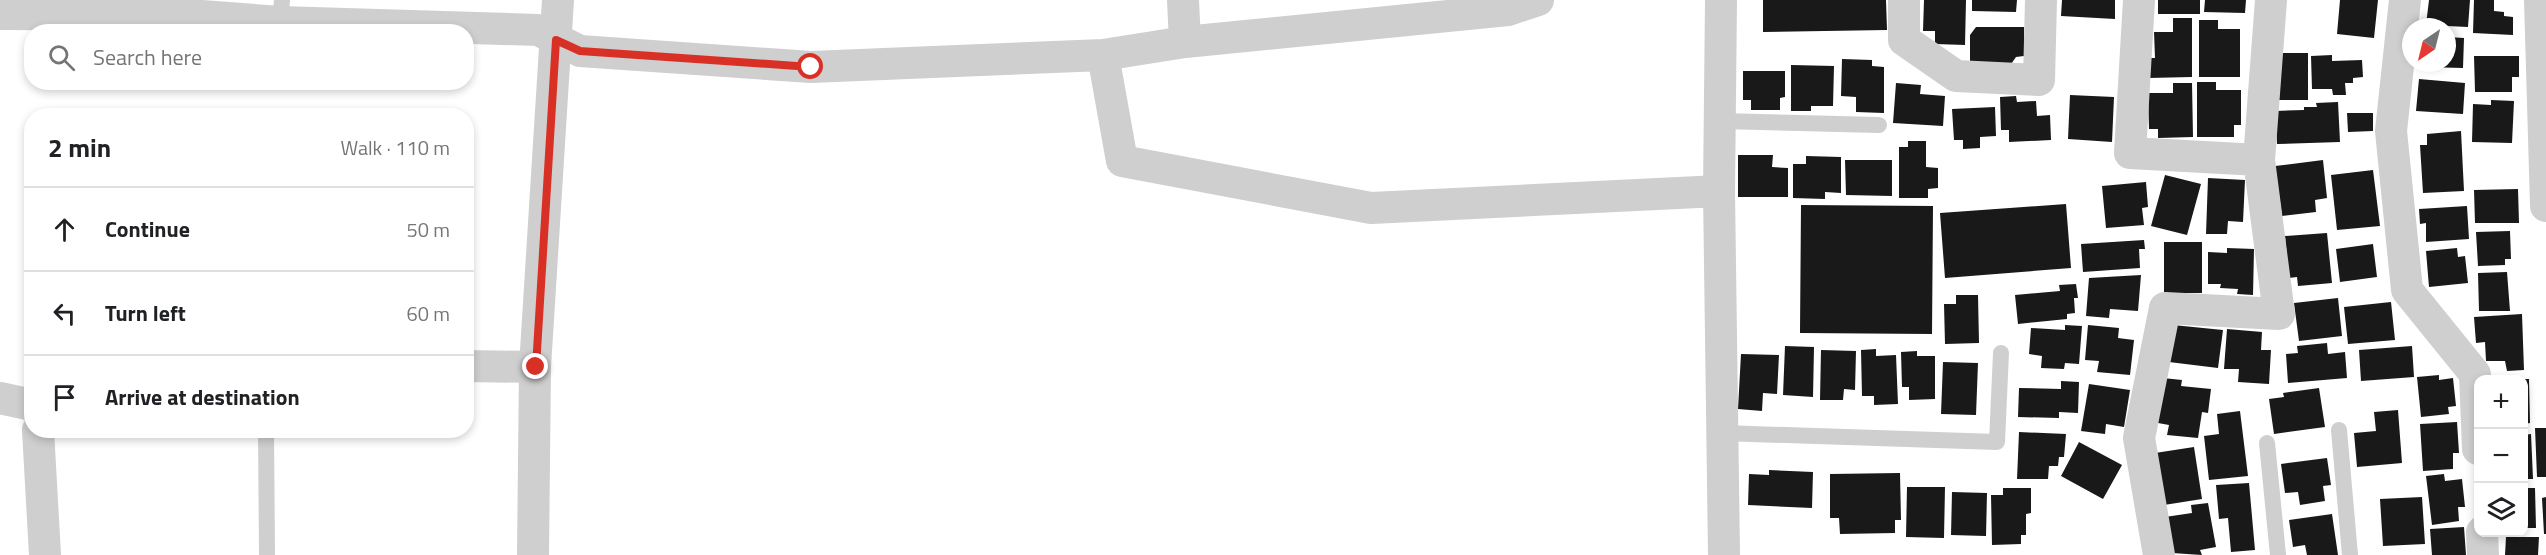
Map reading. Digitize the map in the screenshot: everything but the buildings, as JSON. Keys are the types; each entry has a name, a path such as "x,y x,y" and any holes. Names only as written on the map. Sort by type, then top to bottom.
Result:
{"street":[{"path":"533,555 536,367 558,0"},
{"path":"1183,0 1185,42"},
{"path":"474,25 538,30 580,51 811,67 1103,55 1185,42 1508,10 1538,0"},
{"path":"1721,0 1719,191 1724,555"},
{"path":"1904,0 1904,40 1956,76 2039,80 2041,0"},
{"path":"2139,0 2130,153 2259,160"},
{"path":"2159,555 2139,438 2165,308 2279,314 2259,160 2271,0"},
{"path":"2405,0 2391,131 2407,290 2475,374 2477,429"},
{"path":"2540,0 2546,206"},
{"path":"0,14 190,8 281,11 457,24"},
{"path":"1103,55 1122,161 1371,208 1719,191"},
{"path":"474,366 536,367"},
{"path":"0,398 24,403"},
{"path":"38,438 45,555"},
{"path":"2482,537 2483,555"}],"lane":[{"path":"1720,121 1879,125"},
{"path":"1722,433 1997,442 2001,353"},
{"path":"2339,430 2350,555"},
{"path":"266,438 267,555"},
{"path":"2267,443 2278,555"}],"route":[{"path":"536,367 556,40 580,51 811,67"}]}
